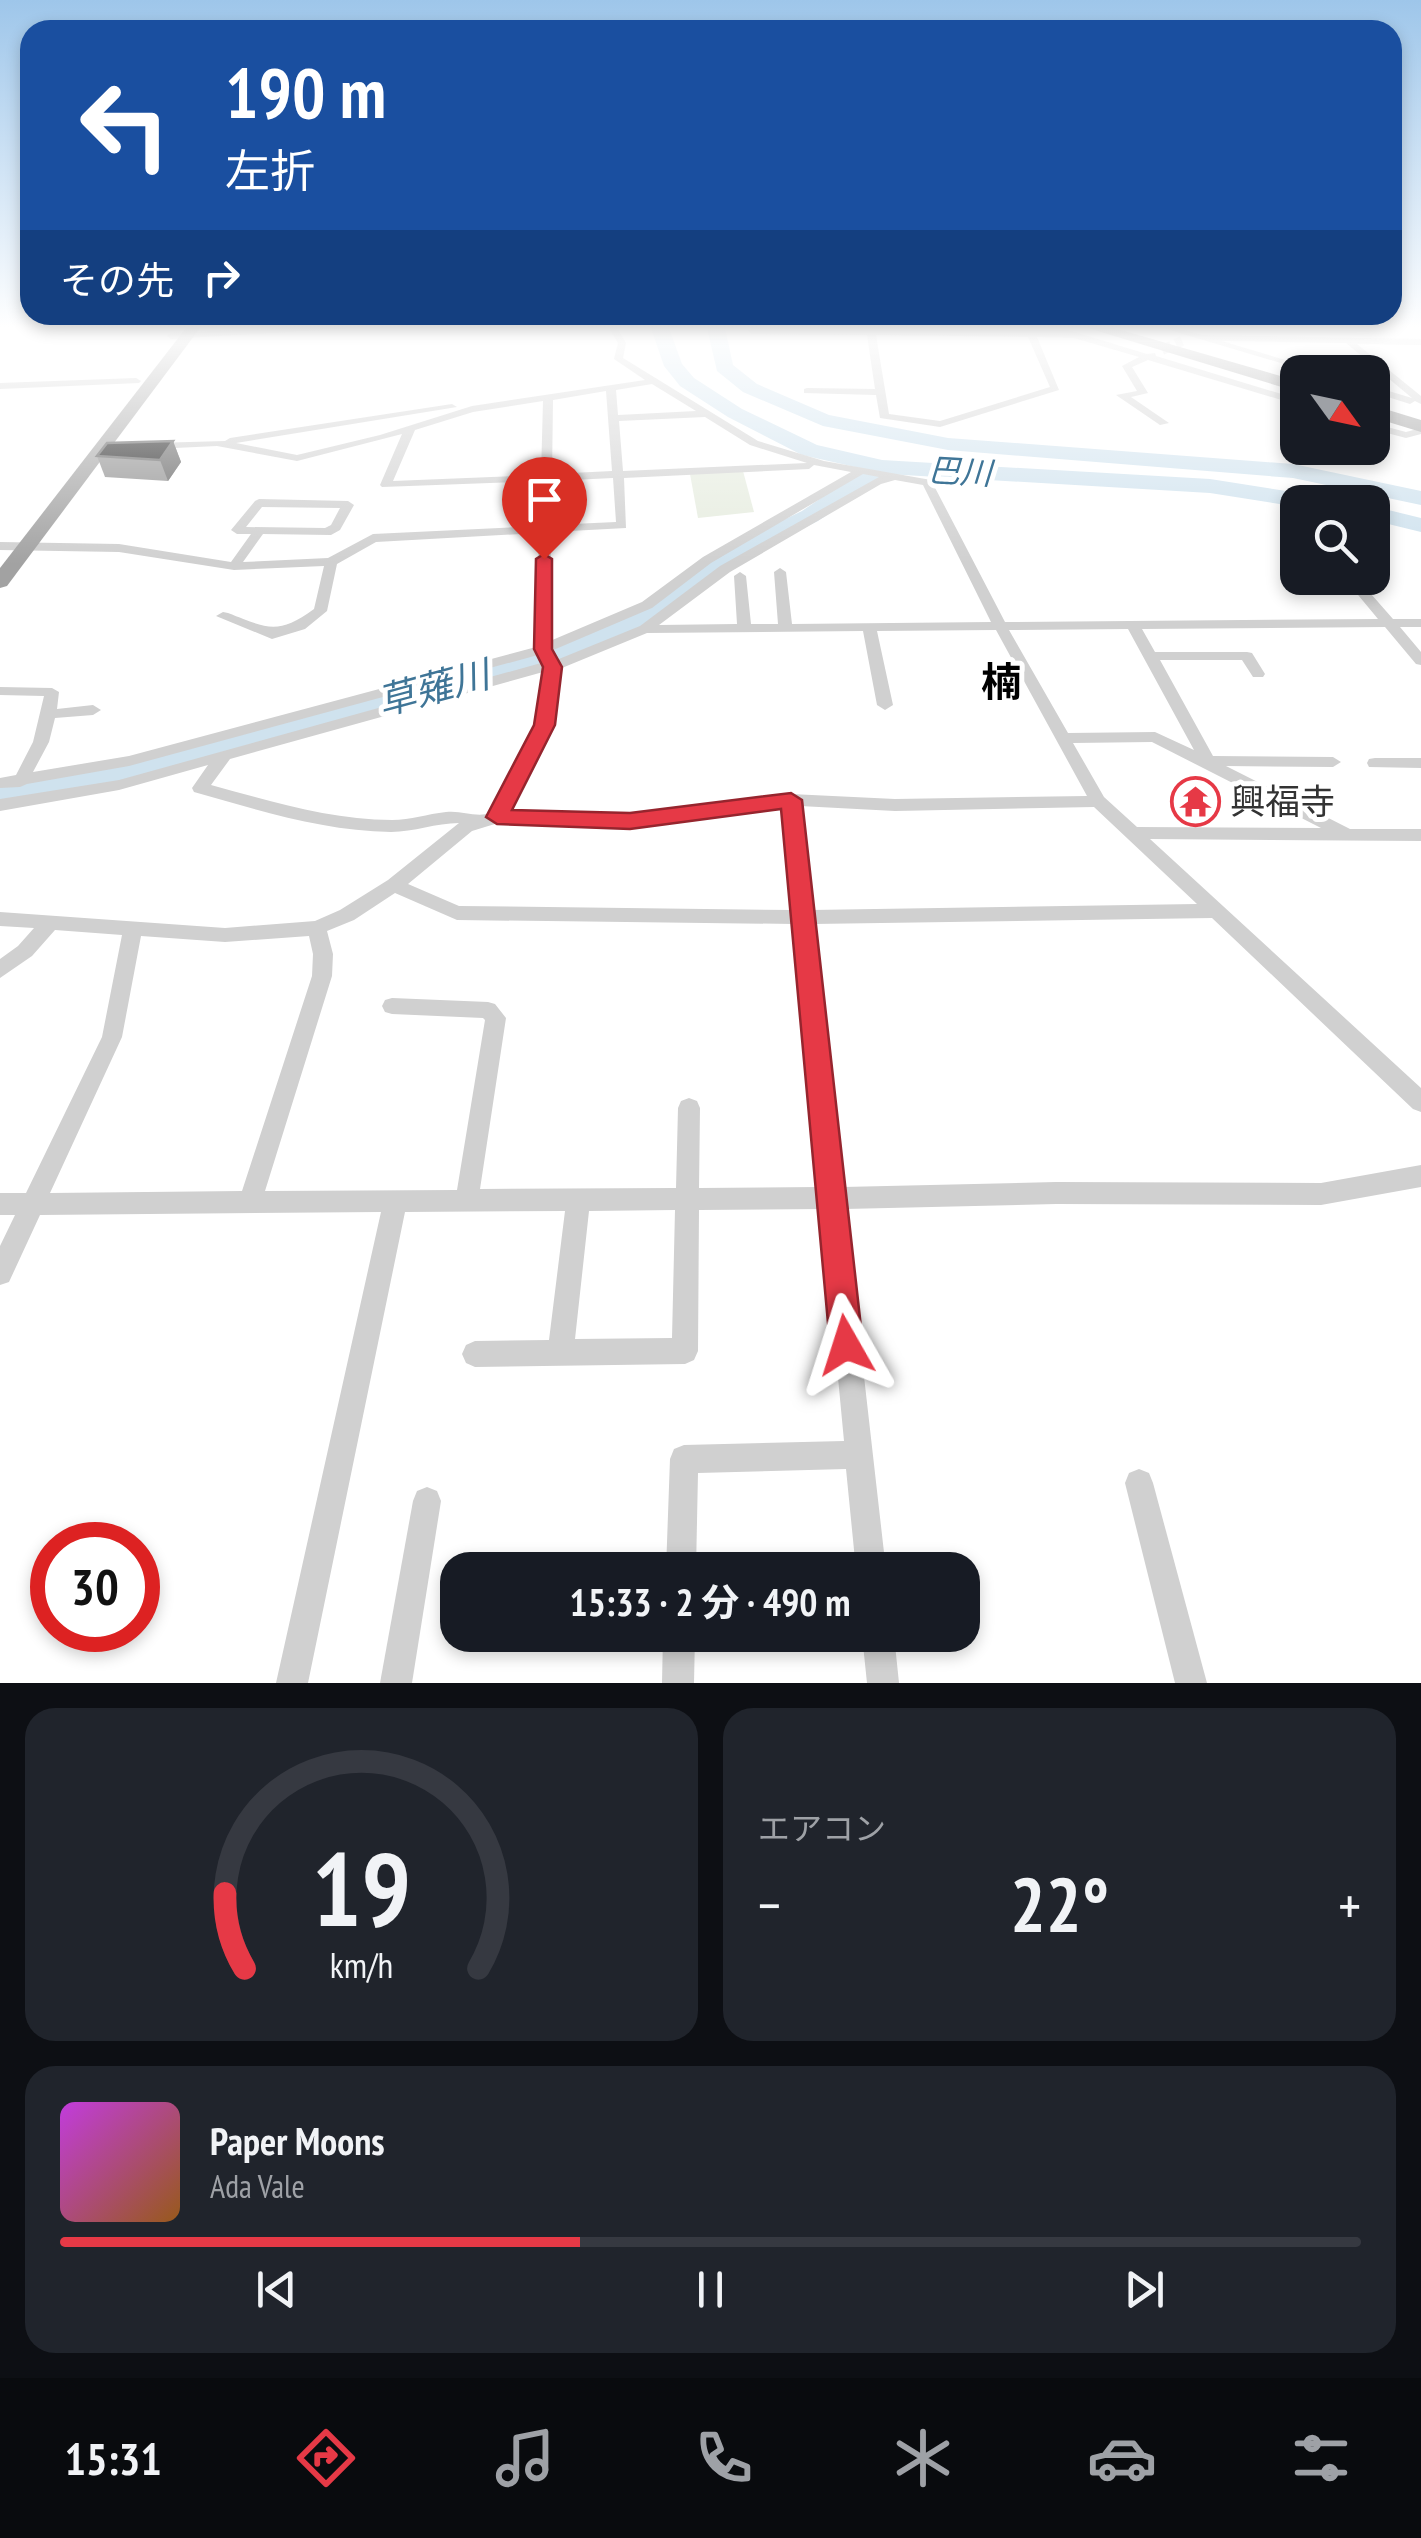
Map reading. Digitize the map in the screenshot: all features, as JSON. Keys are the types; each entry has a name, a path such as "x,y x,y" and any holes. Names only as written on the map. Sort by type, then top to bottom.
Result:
{"highway":[{"path":"0,582 8,548 116,407"},
{"path":"8,548 104,448 132,407"},
{"path":"1390,409 1421,418"},
{"path":"1390,414 1421,418"}],"street":[{"path":"141,446 217,443 456,407"},
{"path":"462,407 472,410"},
{"path":"217,443 296,458 491,407"},
{"path":"0,920 225,934 317,928 347,915 488,819 544,725 549,660 544,528 548,407"},
{"path":"8,548 118,548 234,566 330,562 373,538 622,524 612,407"},
{"path":"694,407 754,443 822,464 927,482 1060,738 1098,801 1421,1102"},
{"path":"882,407 884,416 940,424 996,407"},
{"path":"1139,407 1164,423"},
{"path":"613,418 706,414"},
{"path":"1390,431 1406,436 1421,418"},
{"path":"410,429 386,485 822,464"},
{"path":"104,448 122,447"},
{"path":"0,782 101,767 298,716 549,660 646,605 707,560 861,471"},
{"path":"646,628 725,569 877,481 891,478"},
{"path":"258,503 348,505 336,527 327,532 259,531 237,530 258,503"},
{"path":"234,566 259,531"},
{"path":"223,616 272,635 300,626 320,611 330,562"},
{"path":"780,572 785,627"},
{"path":"740,576 744,628"},
{"path":"1364,595 1421,661"},
{"path":"0,806 118,785 304,734 646,628 1421,623"},
{"path":"1133,625 1208,762"},
{"path":"869,627 885,705"},
{"path":"1151,656 1247,656 1258,674"},
{"path":"0,691 52,692 41,742 20,782"},
{"path":"48,714 92,710"},
{"path":"298,716 304,734"},
{"path":"1060,738 1154,737 1348,836"},
{"path":"224,756 200,788 270,807 350,822 398,826 450,815 630,821 791,800 848,805 1098,801"},
{"path":"1208,762 1334,762"},
{"path":"1374,763 1421,763"},
{"path":"791,800 869,1552"},
{"path":"1132,833 1421,834"},
{"path":"394,885 457,913 804,917 1216,911"},
{"path":"0,970 25,951 48,925"},
{"path":"250,1202 322,976 323,954 317,928"},
{"path":"0,1272 112,1037 133,930"},
{"path":"392,1006 488,1010 496,1018 467,1199"},
{"path":"475,1354 685,1351 689,1108"},
{"path":"0,1204 830,1198 1056,1192 1321,1194 1421,1176"},
{"path":"560,1353 578,1200"},
{"path":"292,1683 395,1201"},
{"path":"681,1552 684,1459 859,1455"},
{"path":"1140,1483 1191,1683"},
{"path":"396,1683 427,1501"},
{"path":"678,1683 679,1652"},
{"path":"880,1652 883,1683"}],"shaded area":[{"path":"743,471 754,512 698,518 690,474"}],"building":[{"path":"173,441 160,460 97,456 107,443"}],"waterway":[{"name":"巴川","path":"725,407 810,450 882,467"},
{"path":"792,407 823,420 948,444 1293,471 1421,498"},
{"name":"草薙川","path":"0,793 130,771 564,651 635,621 718,561 810,516 882,467"},
{"name":"巴川","path":"882,467 1210,486 1280,497"},
{"name":"巴川","path":"1390,517 1421,525"}],"place":[{"name":"興福寺","path":"1195,801"}],"district":[{"name":"楠","path":"1001,681"}],"route":[{"path":"544,559 543,649 552,667 544,725 497,817 630,821 791,800 846,1345"}]}
